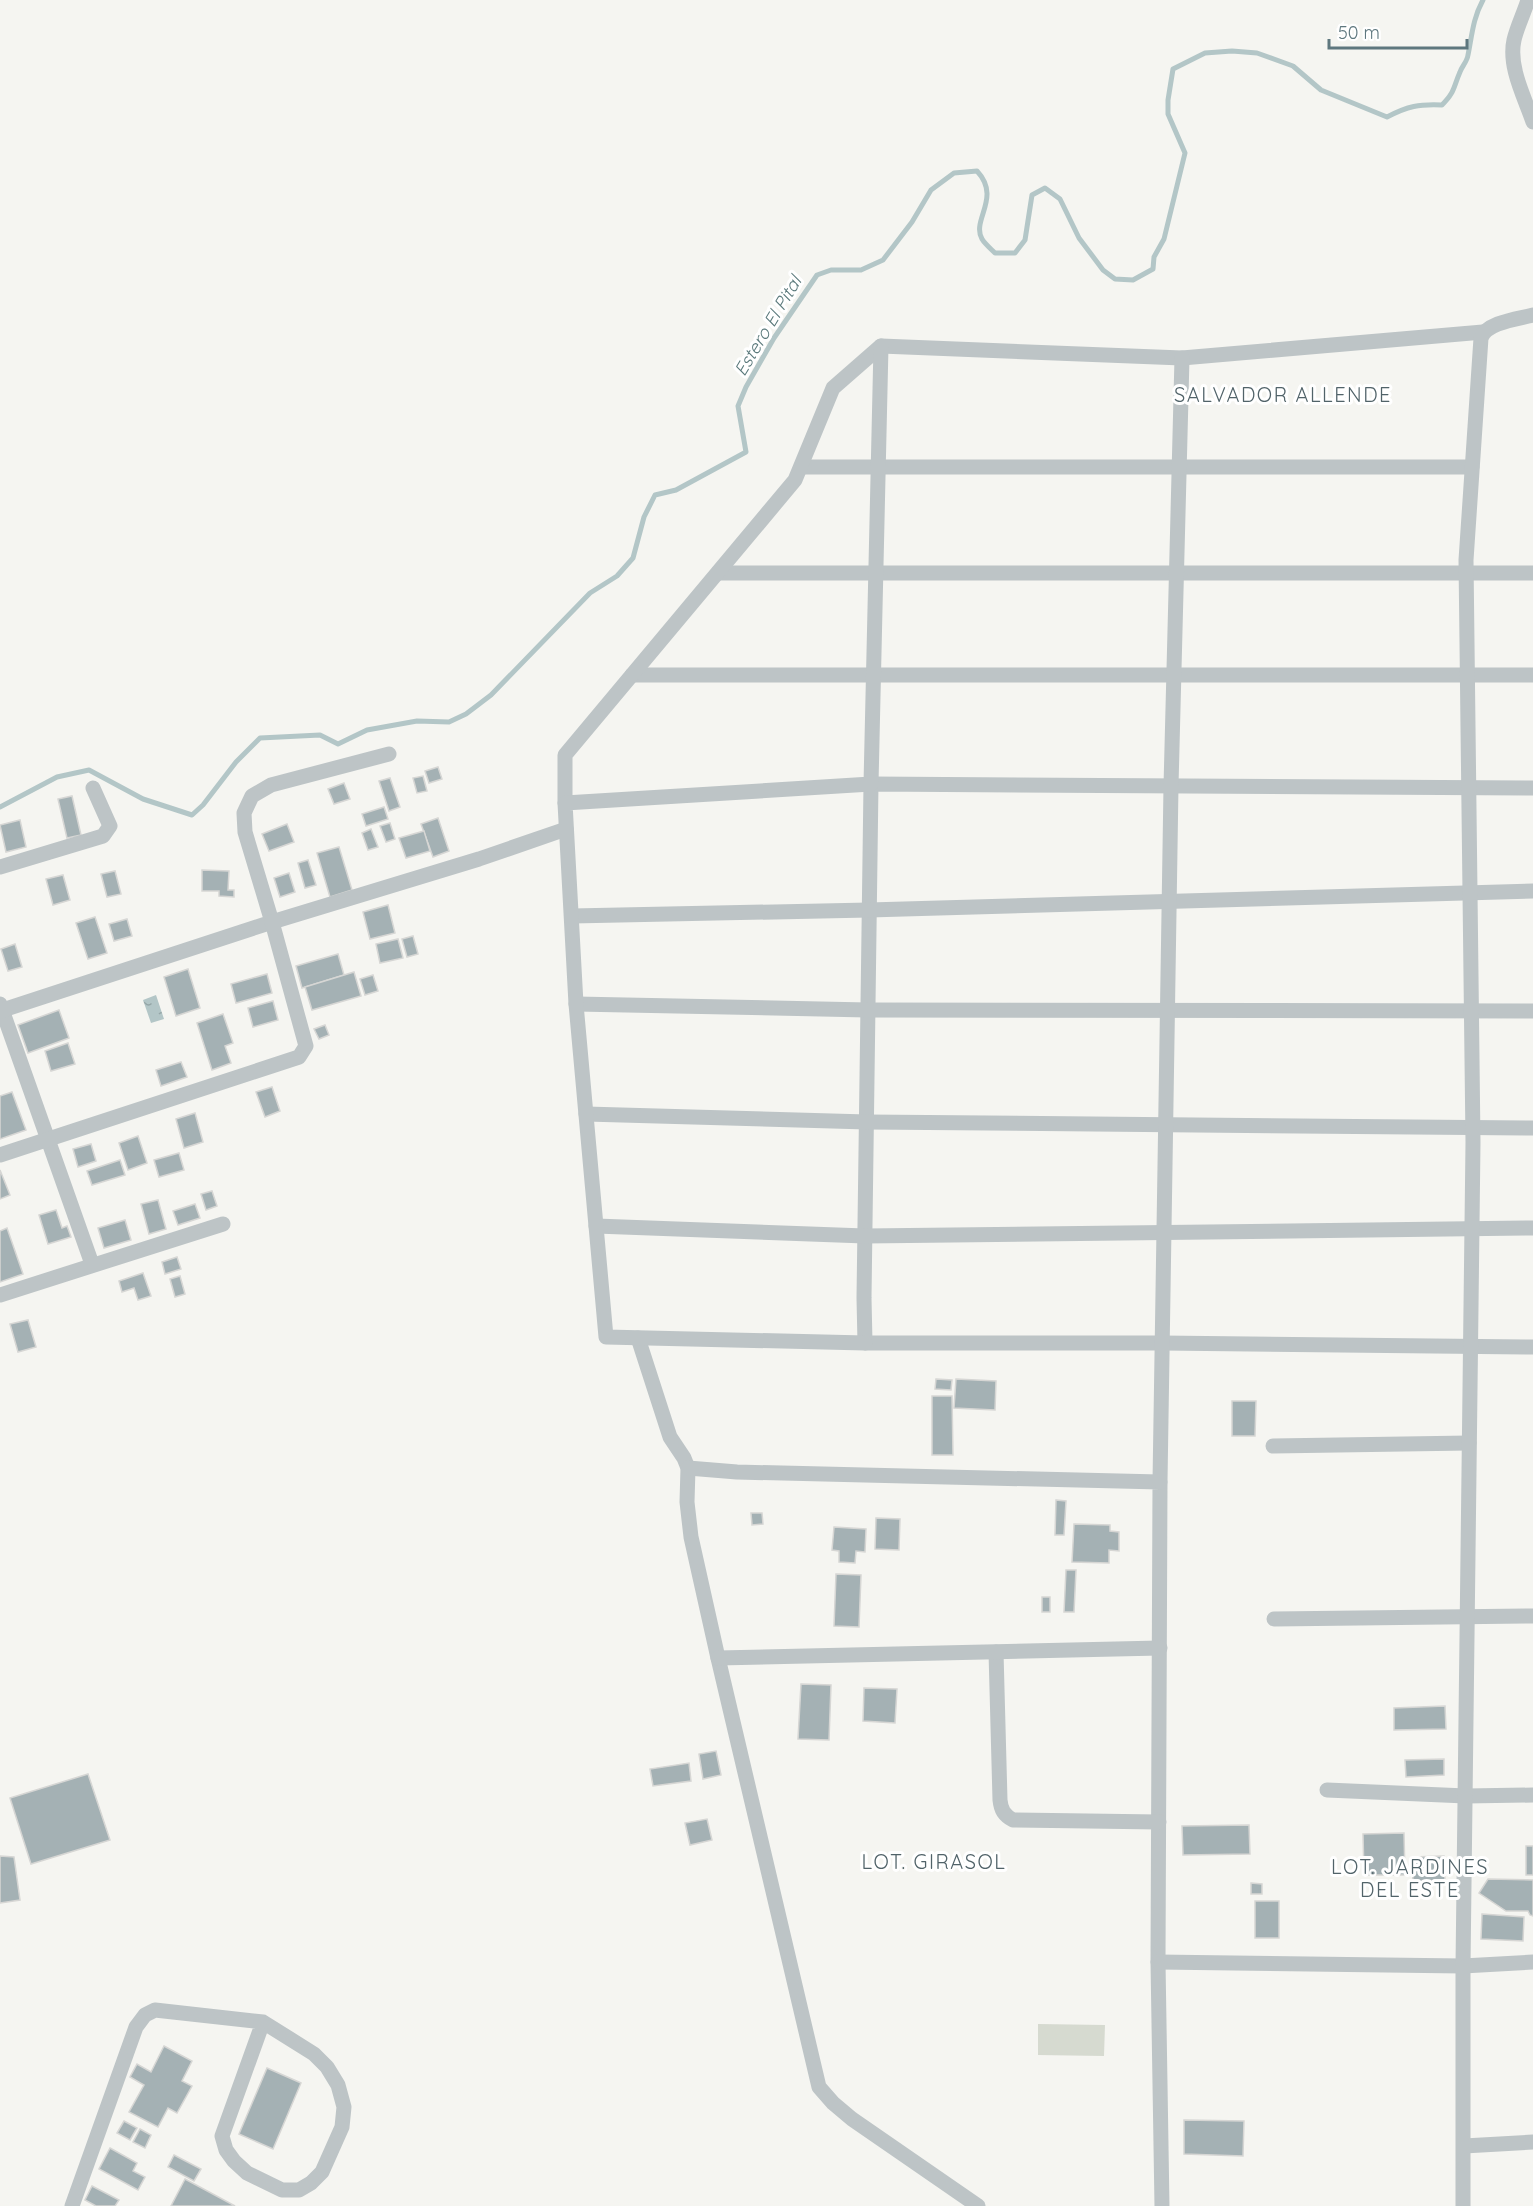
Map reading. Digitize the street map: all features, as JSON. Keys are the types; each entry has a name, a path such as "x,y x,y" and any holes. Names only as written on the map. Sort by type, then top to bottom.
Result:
{"street":[{"path":"1528,0 1514,40 1513,54 1516,73 1533,122"},
{"path":"1533,315 1490,327 1483,332 1182,358 881,346 833,388 795,480 565,755 566,829 576,1004 606,1337 865,1343 1533,1347"},
{"path":"1463,2206 1463,1966 1473,1128 1466,573 1483,332"},
{"path":"865,1343 871,784 881,346"},
{"path":"1162,2206 1158,1962 1160,1482 1171,786 1182,358"},
{"path":"801,467 1472,467"},
{"path":"718,573 1533,573"},
{"path":"632,675 1533,675"},
{"path":"0,1155 299,1057 306,1047 245,832 244,813 252,796 272,786 389,754"},
{"path":"565,803 871,784 1533,788"},
{"path":"0,867 103,836 110,826 93,788"},
{"path":"92,1264 1,1009 478,859 566,829"},
{"path":"572,916 1533,891"},
{"path":"576,1004 868,1010 1533,1011"},
{"path":"586,1114 867,1122 1533,1128"},
{"path":"0,1295 223,1224"},
{"path":"596,1226 865,1236 1533,1228"},
{"path":"638,1338 670,1437 688,1468 687,1502 692,1538 717,1658 819,2087 852,2119 978,2206"},
{"path":"1272,1446 1469,1443"},
{"path":"688,1468 737,1472 1160,1482"},
{"path":"1274,1619 1533,1616"},
{"path":"717,1658 1160,1648"},
{"path":"996,1652 1000,1800 1001,1810 1006,1816 1013,1820 1159,1822"},
{"path":"1327,1791 1466,1796 1533,1795"},
{"path":"1158,1962 1463,1966 1533,1962"},
{"path":"72,2206 136,2027 145,2015 164,2009 263,2022 314,2054 327,2067 338,2085 344,2107 342,2127 322,2172 311,2183 299,2190 282,2190 248,2173 234,2161 226,2150 222,2136 263,2022"},
{"path":"1464,2146 1533,2142"}],"shaded area":[{"path":"1038,2024 1105,2025 1104,2056 1038,2055"}],"water":[{"path":"156,995 164,1019 151,1023 143,1000"}],"building":[{"path":"438,767 442,779 429,783 425,771"},
{"path":"423,776 427,791 417,793 413,778"},
{"path":"390,778 400,807 389,811 379,781"},
{"path":"344,783 350,799 334,804 328,789"},
{"path":"72,796 81,835 67,838 58,799"},
{"path":"384,807 388,819 366,826 362,814"},
{"path":"438,818 449,851 433,857 421,824"},
{"path":"20,820 26,847 6,852 0,825"},
{"path":"390,823 395,839 386,842 380,826"},
{"path":"287,824 294,842 269,851 262,834"},
{"path":"371,829 378,847 368,850 362,833"},
{"path":"424,831 430,851 406,858 399,838"},
{"path":"339,847 352,890 330,897 317,853"},
{"path":"308,860 316,885 305,888 298,863"},
{"path":"202,870 229,871 228,890 234,890 234,897 219,896 219,891 202,891"},
{"path":"115,871 121,894 107,897 101,874"},
{"path":"289,873 295,892 280,897 274,878"},
{"path":"63,875 70,900 53,905 46,879"},
{"path":"388,905 395,933 370,939 363,912"},
{"path":"95,917 107,953 88,959 76,923"},
{"path":"127,919 132,936 114,941 109,924"},
{"path":"413,936 418,954 407,957 402,939"},
{"path":"398,939 403,958 380,963 376,944"},
{"path":"15,944 22,967 8,971 1,949"},
{"path":"338,954 344,975 302,988 296,966"},
{"path":"188,969 200,1008 176,1016 164,977"},
{"path":"354,972 361,996 312,1010 305,987"},
{"path":"267,974 272,993 236,1003 231,984"},
{"path":"373,975 378,991 365,995 360,979"},
{"path":"273,1001 278,1020 253,1027 248,1008"},
{"path":"59,1010 69,1038 28,1053 18,1025"},
{"path":"223,1014 233,1043 225,1046 231,1063 212,1070 197,1023"},
{"path":"325,1025 329,1035 319,1039 314,1029"},
{"path":"68,1043 75,1064 51,1071 45,1051"},
{"path":"181,1062 187,1077 161,1086 156,1070"},
{"path":"272,1087 280,1111 265,1117 256,1092"},
{"path":"12,1092 26,1130 0,1139 0,1096"},
{"path":"195,1113 203,1142 184,1148 176,1119"},
{"path":"138,1136 147,1163 128,1170 119,1143"},
{"path":"91,1144 96,1161 78,1167 73,1149"},
{"path":"179,1153 184,1170 159,1177 154,1160"},
{"path":"120,1160 125,1175 92,1185 87,1171"},
{"path":"0,1170 10,1195 0,1199"},
{"path":"212,1191 217,1206 206,1210 201,1194"},
{"path":"158,1200 166,1229 149,1234 141,1204"},
{"path":"195,1204 200,1218 178,1225 173,1211"},
{"path":"56,1210 62,1228 67,1226 71,1237 48,1244 39,1215"},
{"path":"125,1220 131,1240 104,1248 98,1228"},
{"path":"7,1228 23,1274 0,1282 0,1231"},
{"path":"177,1257 181,1269 165,1274 162,1262"},
{"path":"143,1273 151,1296 138,1300 134,1288 122,1292 119,1281"},
{"path":"180,1276 185,1294 175,1297 170,1279"},
{"path":"28,1320 36,1347 18,1352 10,1324"},
{"path":"936,1379 952,1380 951,1390 935,1389"},
{"path":"956,1379 996,1381 995,1410 954,1408"},
{"path":"932,1396 952,1396 953,1455 932,1455"},
{"path":"1232,1401 1256,1401 1255,1436 1232,1436"},
{"path":"1056,1500 1066,1501 1064,1535 1055,1535"},
{"path":"751,1513 762,1513 763,1524 752,1525"},
{"path":"876,1518 900,1519 899,1550 875,1549"},
{"path":"1074,1524 1110,1525 1110,1531 1119,1532 1119,1551 1109,1550 1109,1563 1072,1562"},
{"path":"834,1527 866,1529 865,1552 856,1551 855,1563 839,1562 839,1551 832,1550"},
{"path":"1066,1570 1076,1570 1074,1612 1064,1612"},
{"path":"836,1574 861,1575 859,1627 834,1626"},
{"path":"1042,1597 1050,1597 1050,1612 1042,1612"},
{"path":"801,1684 831,1685 829,1740 798,1739"},
{"path":"864,1688 897,1689 895,1723 863,1721"},
{"path":"1445,1706 1446,1729 1394,1730 1394,1708"},
{"path":"716,1751 721,1775 703,1779 699,1754"},
{"path":"1444,1759 1444,1775 1406,1777 1405,1760"},
{"path":"689,1763 691,1781 653,1786 650,1769"},
{"path":"88,1774 110,1840 31,1864 10,1798"},
{"path":"707,1819 712,1840 690,1845 685,1823"},
{"path":"1249,1825 1250,1854 1183,1855 1182,1826"},
{"path":"1404,1833 1405,1875 1364,1875 1363,1834"},
{"path":"1526,1846 1533,1846 1533,1875 1526,1875"},
{"path":"0,1856 14,1857 20,1900 0,1903"},
{"path":"1444,1856 1445,1882 1413,1882 1412,1857"},
{"path":"1488,1879 1533,1880 1533,1916 1528,1911 1506,1911 1479,1893"},
{"path":"1251,1883 1262,1884 1262,1894 1251,1894"},
{"path":"1255,1901 1279,1901 1279,1938 1255,1938"},
{"path":"1482,1914 1524,1917 1523,1941 1481,1939"},
{"path":"164,2046 192,2061 182,2081 192,2086 177,2113 168,2108 158,2127 129,2112 144,2085 130,2077 137,2064 151,2072"},
{"path":"267,2068 301,2083 273,2149 239,2134"},
{"path":"1184,2120 1244,2121 1243,2156 1184,2154"},
{"path":"124,2121 137,2128 130,2140 117,2133"},
{"path":"140,2129 151,2135 145,2148 133,2142"},
{"path":"110,2148 137,2163 133,2171 145,2177 138,2190 99,2169"},
{"path":"174,2155 201,2169 194,2181 168,2167"},
{"path":"185,2179 235,2206 171,2206"},
{"path":"92,2186 119,2200 115,2206 96,2206 85,2200"}],"waterway":[{"name":"Estero El Pital","path":"0,807 57,777 89,770 143,799 192,815 203,805 236,762 260,738 320,735 338,744 367,730 417,721 449,722 466,714 491,695 590,593 617,576 633,558 644,517 655,495 676,490 746,452 738,406 746,387 774,338 817,275 831,270 861,270 883,260 912,222 931,190 954,173 977,171 984,181 987,199 980,232 983,241 995,253 1015,253 1025,240 1032,195 1045,188 1060,199 1079,238 1103,270 1115,279 1133,280 1153,269 1154,257 1164,239 1185,153 1168,114 1173,69 1205,53 1232,51 1257,53 1293,66 1321,90 1387,117 1414,106 1442,105 1452,93 1467,60 1475,20 1483,0"}],"district":[{"name":"SALVADOR ALLENDE","path":"1283,395"},
{"name":"LOT. GIRASOL","path":"934,1862"},
{"name":"LOT. JARDINES DEL ESTE","path":"1410,1878"}]}
